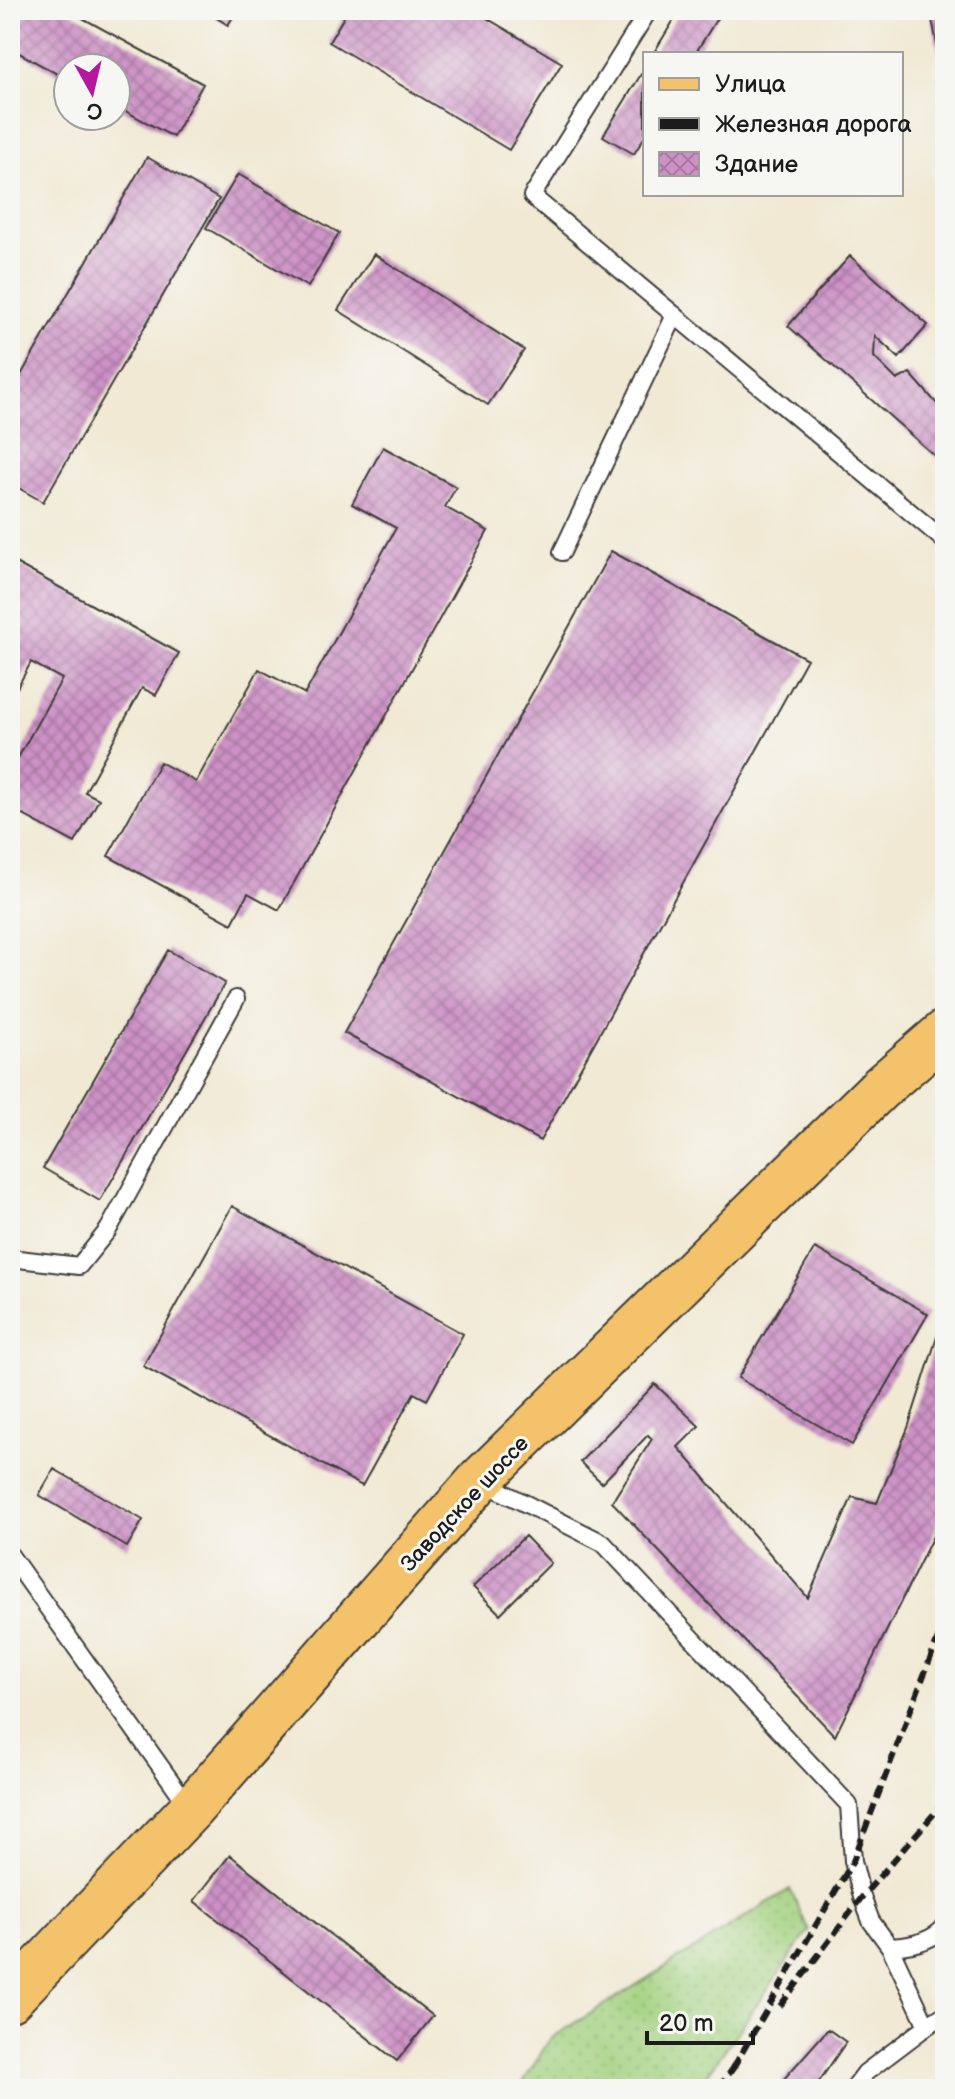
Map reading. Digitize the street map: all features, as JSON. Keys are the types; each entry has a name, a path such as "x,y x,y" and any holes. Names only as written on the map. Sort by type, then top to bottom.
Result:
{"main road":[{"name":"Заводское шоссе","path":"10,1999 191,1809 480,1480 879,1089 945,1032"}],"lane":[{"path":"649,10 532,196 945,541"},
{"path":"562,552 675,315"},
{"path":"10,1258 79,1266 108,1230 236,999"},
{"path":"480,1480 603,1543 849,1805 853,1861 862,1897 871,1921 890,1947 927,2026"},
{"path":"10,1555 191,1809"},
{"path":"890,1947 909,1946 940,1932 945,1926"},
{"path":"853,2089 865,2073 945,2014"}],"green space":[{"path":"790,1889 809,1931 697,2089 519,2089 550,2039"}],"building":[{"path":"19,10 68,10 203,84 173,137 132,115 132,52 52,52 52,71 10,48 10,25"},
{"path":"204,10 237,10 228,25"},
{"path":"348,10 473,10 562,63 509,150 329,42"},
{"path":"680,10 722,10 696,52 654,52"},
{"path":"930,10 945,10 945,78 944,78"},
{"path":"643,71 643,139 634,154 603,136"},
{"path":"147,157 219,199 43,502 10,483 10,394"},
{"path":"238,174 339,233 308,287 206,228"},
{"path":"374,254 524,350 488,405 338,310"},
{"path":"850,256 928,325 899,358 875,336 874,357 897,380 910,373 945,413 945,465 788,326"},
{"path":"383,447 456,487 445,507 488,531 279,910 248,893 232,924 108,856 160,762 196,782 259,669 305,694 396,528 352,504"},
{"path":"611,551 807,659 540,1141 344,1033"},
{"path":"10,560 179,653 156,695 142,688 85,792 99,799 75,843 10,808 10,772 62,679 31,662 10,701"},
{"path":"168,950 225,983 100,1201 43,1168"},
{"path":"232,1206 463,1334 427,1400 414,1393 362,1486 143,1366"},
{"path":"815,1248 928,1314 852,1445 738,1378"},
{"path":"944,1315 945,1499 933,1536 835,1736 612,1502 652,1439 648,1435 602,1483 580,1462 655,1384 699,1426 678,1447 808,1598 852,1497 877,1503 908,1428"},
{"path":"54,1469 143,1520 127,1547 39,1495"},
{"path":"525,1536 551,1563 500,1614 473,1587"},
{"path":"230,1855 433,2016 397,2061 194,1901"},
{"path":"828,2029 846,2042 814,2089 775,2089"}],"railway":[{"path":"733,2068 853,1861 945,1620"},
{"path":"780,2006 862,1897 945,1801"},
{"path":"718,2089 739,2060"}]}
